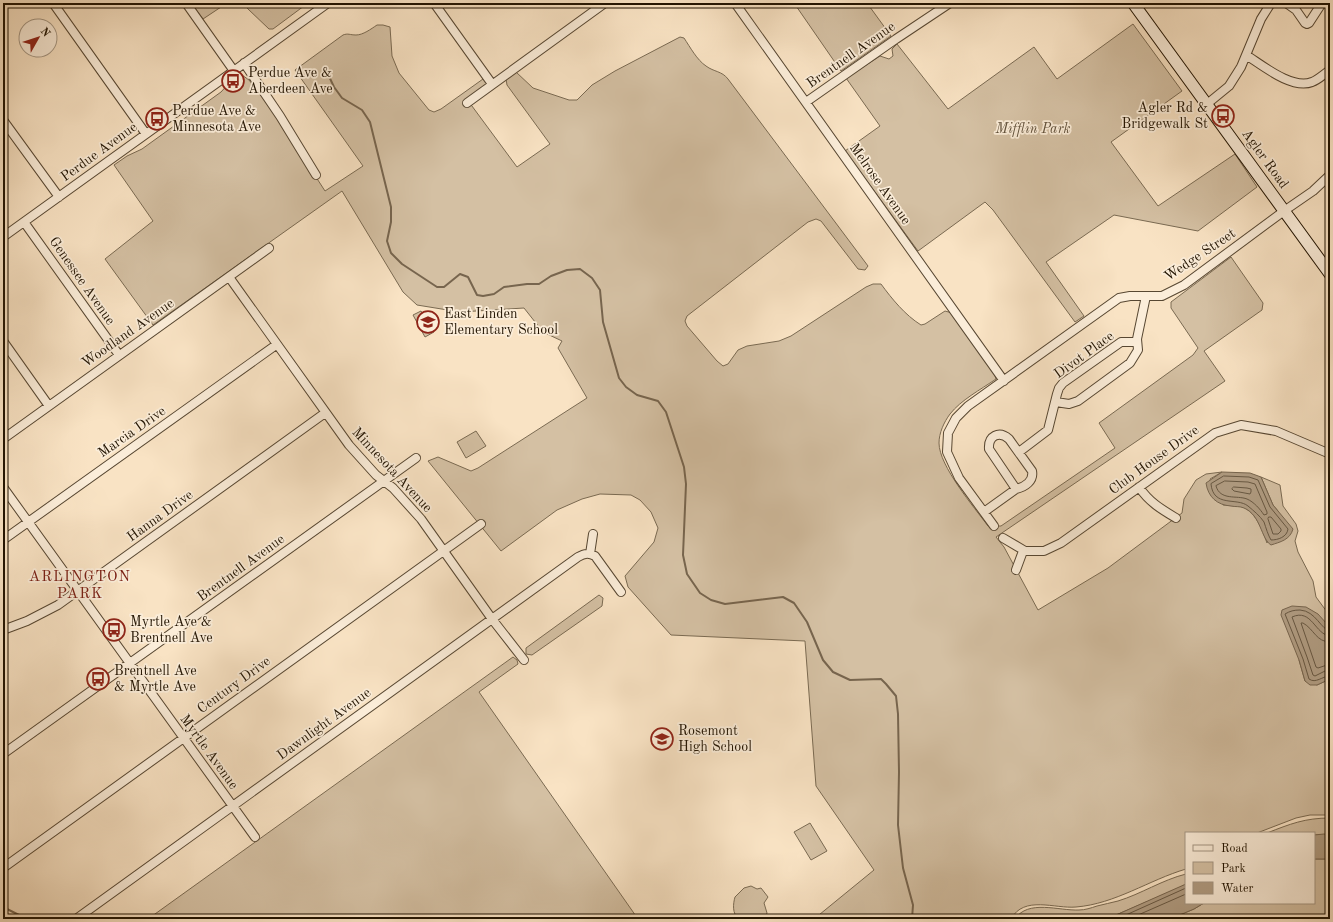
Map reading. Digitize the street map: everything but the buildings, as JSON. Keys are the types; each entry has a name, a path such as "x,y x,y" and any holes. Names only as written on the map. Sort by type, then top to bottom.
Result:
{"main road":[{"name":"Agler Road","path":"1133,3 1330,274"}],"street":[{"path":"53,3 146,134"},
{"path":"186,3 234,71"},
{"name":"Perdue Avenue","path":"3,237 328,3"},
{"path":"434,3 492,84"},
{"path":"466,103 605,3"},
{"name":"Melrose Avenue","path":"735,3 1004,381"},
{"name":"Brentnell Avenue","path":"806,102 950,3"},
{"path":"1207,104 1230,86 1241,67 1270,3"},
{"path":"1286,3 1296,10 1307,24 1322,3"},
{"path":"1246,55 1281,78 1302,84 1311,83 1330,70"},
{"path":"244,63 281,118 316,175"},
{"path":"3,120 59,197"},
{"name":"Wedge Street","path":"994,526 959,478 947,452 948,433 956,418 968,406 1051,345 1119,298 1130,296 1162,296 1184,285 1284,211 1314,191 1330,175"},
{"name":"Genessee Avenue","path":"24,222 119,355"},
{"name":"Woodland Avenue","path":"3,439 269,248"},
{"name":"Minnesota Avenue","path":"229,277 348,445 376,475 393,488 421,519 492,619 524,660"},
{"name":"Divot Place","path":"1056,402 1069,404 1078,401 1130,363 1138,350 1137,342 1146,296"},
{"path":"3,341 49,406"},
{"name":"Divot Place","path":"1019,452 1048,430 1059,388 1063,383 1121,342 1137,342"},
{"name":"Marcia Drive","path":"3,540 276,345"},
{"name":"Hanna Drive","path":"3,630 27,622 58,605 325,413"},
{"name":"Club House Drive","path":"1023,551 1044,551 1061,543 1215,433 1241,425 1276,430 1330,454"},
{"path":"984,512 1016,489 1022,488 1031,481 1033,476 1032,471 1019,452 1005,435 999,434 994,436 989,444 989,449 1016,489"},
{"name":"Brentnell Avenue","path":"3,754 416,458"},
{"name":"Myrtle Avenue","path":"3,487 255,837"},
{"path":"1139,487 1145,496 1157,508 1176,518"},
{"name":"Century Drive","path":"3,868 481,524"},
{"path":"593,534 590,554 595,556 621,592"},
{"path":"1003,538 1023,551 1016,570"},
{"name":"Dawnlight Avenue","path":"76,919 578,557 584,554 590,554"}],"green space":[{"path":"191,3 227,3 203,19"},
{"path":"243,3 308,3 273,29 269,29"},
{"path":"794,3 867,3 891,36 841,71"},
{"name":"Mifflin Park","path":"1133,24 1182,91 1111,142 1158,206 1235,154 1257,187 1198,231 1114,215 1046,262 1084,316 1075,322 993,210 985,202 918,251 845,151 880,126 846,78 880,56 889,59 893,56 892,49 897,44 948,109 1034,47 1057,79"},
{"path":"377,25 390,27 392,56 399,73 429,110 434,112 441,109 483,79 488,82 487,87 469,102 517,167 550,144 507,85 506,79 516,72 533,88 569,100 577,100 592,85 615,71 680,37 684,38 703,63 709,68 723,74 728,79 868,266 865,270 858,269 821,221 816,219 808,222 687,316 685,321 687,326 723,366 728,364 738,350 747,346 779,341 791,336 866,287 873,284 881,284 899,306 921,325 945,311 952,313 993,369 996,379 954,409 944,424 939,443 945,463 958,486 988,526 1001,526 1115,448 1099,423 1193,355 1198,348 1171,308 1171,302 1231,257 1263,303 1262,310 1204,351 1225,381 996,537 1004,547 1038,610 1108,568 1182,513 1184,499 1196,480 1206,474 1222,472 1210,479 1223,505 1240,506 1249,511 1259,524 1267,543 1278,511 1273,505 1261,477 1280,485 1283,506 1296,524 1298,531 1295,541 1298,552 1313,581 1316,597 1330,616 1330,632 1327,624 1299,660 1305,681 1317,685 1330,679 1330,815 1310,815 1296,818 1260,832 1185,832 1185,869 1118,897 1090,905 1068,907 1032,905 1024,907 1011,919 814,919 874,870 816,786 805,641 671,635 628,587 625,576 654,542 658,528 651,512 640,500 631,495 600,494 582,499 557,510 501,551 428,461 438,457 471,471 587,398 558,348 562,341 543,332 524,308 460,312 417,305 403,292 342,191 153,325 105,259 153,221 114,165 127,156 142,149 221,92 231,81 242,75 249,80 274,112 325,191 363,166 295,70 343,35 356,35 367,32"},
{"path":"421,311 434,332 425,337 413,315"},
{"path":"476,431 486,446 466,458 457,442"},
{"path":"599,595 603,598 602,606 532,655 526,654 526,648"},
{"path":"513,657 517,660 518,664 479,692 638,919 148,919"},
{"path":"1330,818 1330,835 1315,835 1315,832 1270,832 1298,822"},
{"path":"810,823 827,851 811,860 794,832"},
{"path":"1315,859 1330,859 1330,919 1234,919 1230,916 1222,919 1170,919 1202,904 1315,904"},
{"path":"1185,874 1185,885 1116,915 1102,919 1015,919 1028,909 1044,907 1081,910 1115,902"},
{"path":"751,886 757,889 761,888 768,897 764,903 767,913 765,919 739,919 734,912 735,897 744,888"}],"water":[{"path":"1222,472 1250,473 1261,477 1273,505 1293,529 1290,536 1271,545 1265,538 1257,521 1250,511 1242,507 1217,502 1211,496 1206,483"},
{"path":"1292,606 1306,607 1318,614 1327,624 1330,632 1330,679 1317,685 1310,685 1305,681 1299,660 1281,615 1282,610"},
{"path":"1315,835 1330,835 1330,859 1315,859"},
{"path":"1185,884 1185,904 1202,904 1170,919 1102,919 1116,915"}],"waterway":[{"path":"326,70 334,87 342,98 362,110 370,122 391,207 391,222 387,241 391,253 402,264 437,287 444,287 460,274 468,277 477,295 483,296 494,294 504,287 539,284 551,276 567,270 580,269 592,278 600,290 603,322 619,378 626,387 637,395 658,401 666,412 684,467 686,484 683,555 687,574 700,593 711,600 725,604 783,597 794,603 807,622 823,660 833,672 850,680 881,679 896,696 898,714 899,772 898,825 903,868 913,905 912,919"},
{"path":"3,907 27,919"}],"place":[{"name":"Perdue Ave & Aberdeen Ave","path":"233,81"},
{"name":"Agler Rd & Bridgewalk St","path":"1223,116"},
{"name":"Perdue Ave & Minnesota Ave","path":"157,119"},
{"name":"East Linden Elementary School","path":"428,322"},
{"name":"Myrtle Ave & Brentnell Ave","path":"114,630"},
{"name":"Brentnell Ave & Myrtle Ave","path":"98,679"},
{"name":"Rosemont High School","path":"662,739"}],"district":[{"name":"ARLINGTON PARK","path":"80,586"}]}
